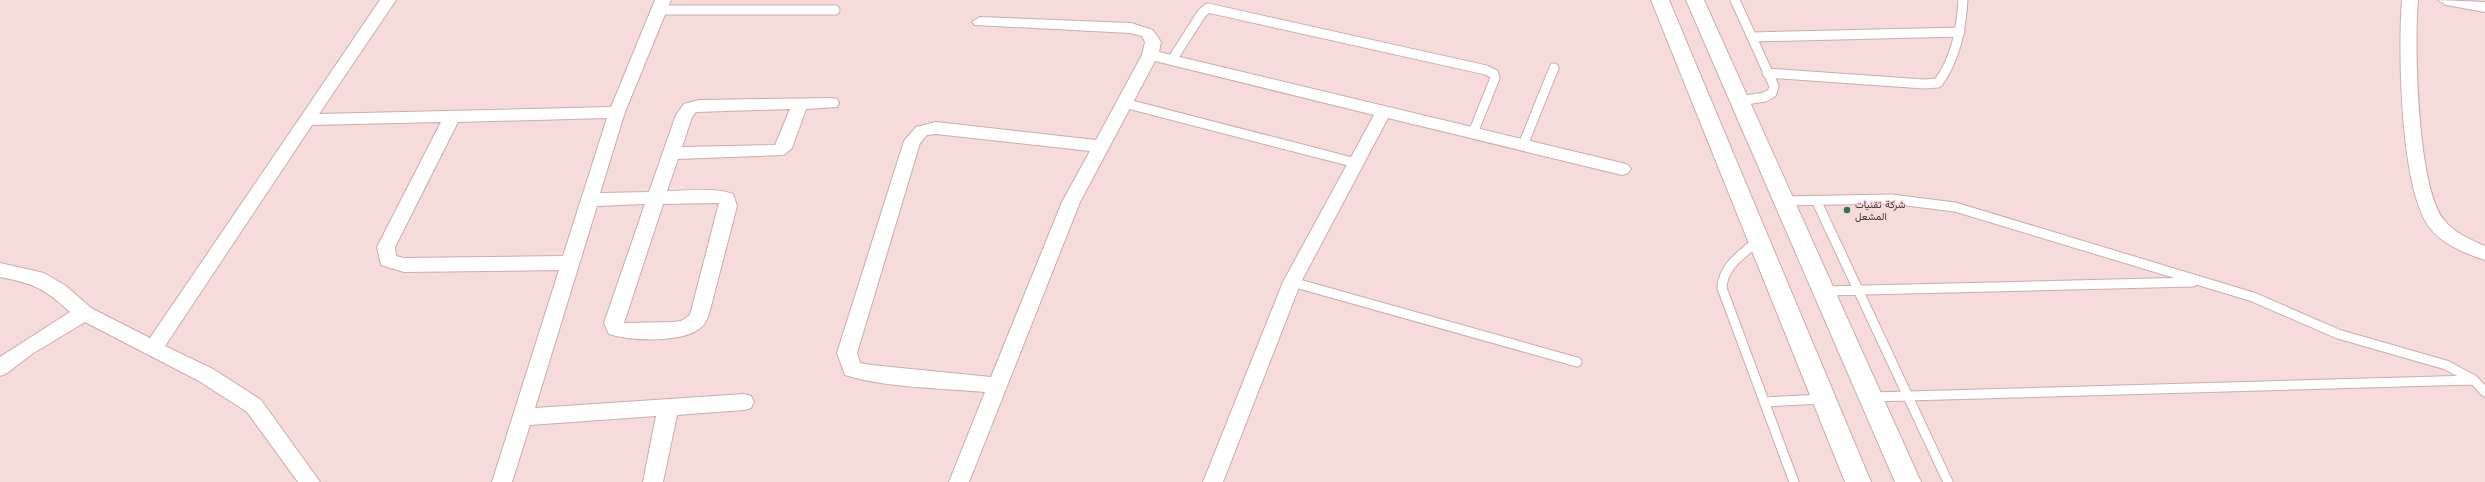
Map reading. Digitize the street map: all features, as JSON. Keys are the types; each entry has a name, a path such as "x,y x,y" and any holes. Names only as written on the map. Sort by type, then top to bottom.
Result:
{"street":[{"path":"154,347 388,0"},
{"path":"1660,0 1858,482"},
{"path":"1695,0 1908,482"},
{"path":"2410,0 2407,23 2414,144 2423,193 2436,223 2473,250 2485,253"},
{"path":"2446,0 2485,7"},
{"path":"502,482 617,112 661,5"},
{"path":"959,482 1071,202 1150,55 1153,42 1148,33 1131,28 980,22"},
{"path":"1150,55 1622,169"},
{"path":"590,200 656,198 715,196 726,198 728,206 700,314 695,322 686,328 627,332 616,329 614,323 656,198 671,153 684,115 690,108 699,105 831,103"},
{"path":"671,153 778,151 784,148 800,104"},
{"path":"1213,482 1292,282 1384,111"},
{"path":"307,120 617,112"},
{"path":"452,117 386,247 387,260 404,265 570,263"},
{"path":"997,385 871,373 852,368 848,353 912,141 922,131 936,128 1100,146"},
{"path":"0,270 37,278 59,291 84,313 154,347 206,375 254,406 310,482"},
{"path":"0,368 25,349 84,313"},
{"path":"522,417 744,402"},
{"path":"653,482 668,407"}],"lane":[{"path":"1735,0 1774,86 1772,93 1764,97 1740,101"},
{"path":"1767,72 1924,84 1938,83 1946,74 1960,32 1963,0"},
{"path":"661,5 835,10"},
{"path":"1172,60 1202,13 1208,8 1486,70 1494,74 1495,78 1473,133"},
{"path":"1752,37 1960,32"},
{"path":"1524,145 1554,68"},
{"path":"1124,103 1356,163"},
{"path":"1784,201 1897,198 1926,200 2202,282 2280,307 2313,325 2338,334 2446,365 2474,380 2485,392"},
{"path":"1816,200 1948,482"},
{"path":"1759,240 1726,270 1721,279 1722,288 1794,482"},
{"path":"1292,282 1577,362"},
{"path":"1823,291 2202,282"},
{"path":"1870,398 2474,380"},
{"path":"1764,402 1824,399"}],"place":[{"name":"شركة تقنيات المشعل","path":"1847,210"}]}
